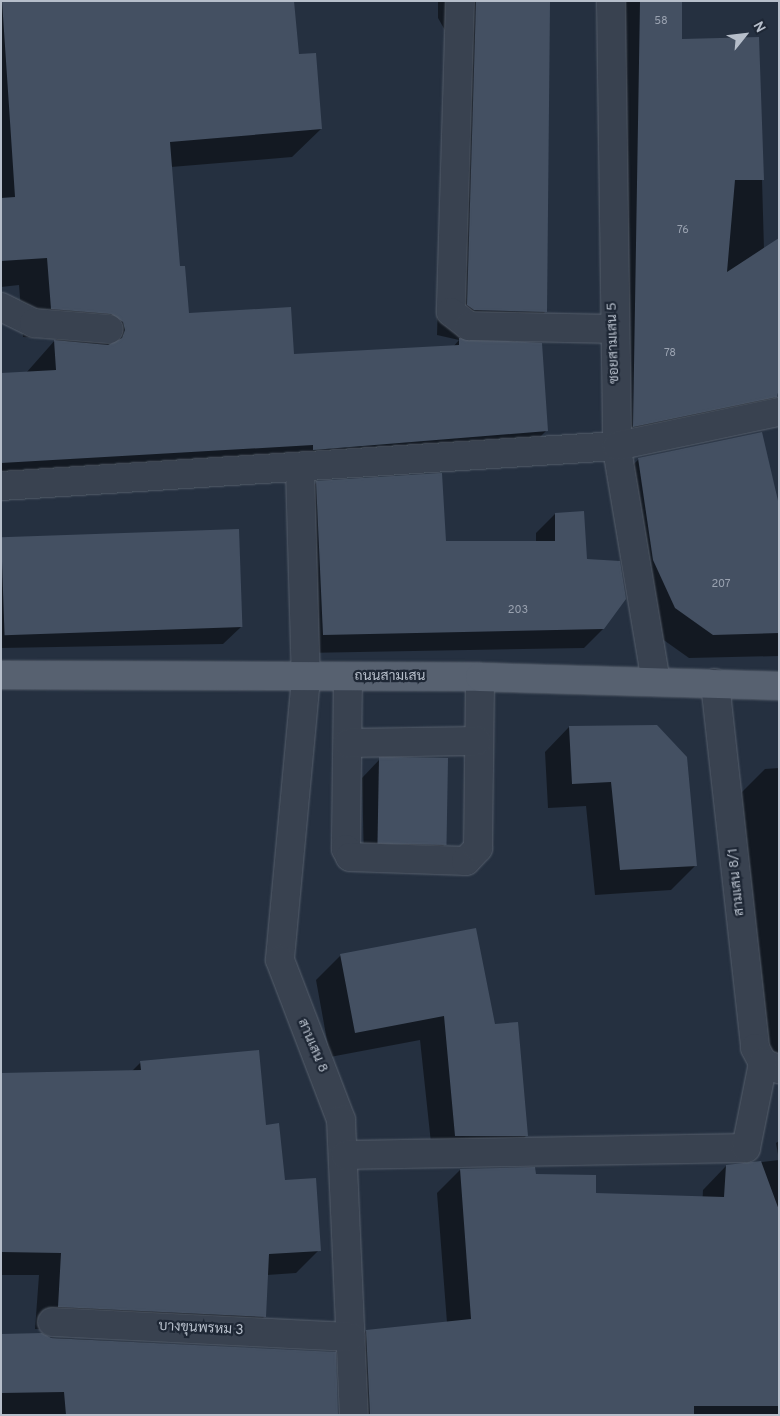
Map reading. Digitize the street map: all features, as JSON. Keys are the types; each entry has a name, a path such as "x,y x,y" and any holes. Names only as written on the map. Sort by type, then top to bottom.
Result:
{"main road":[{"name":"ถนนสามเสน","path":"1,675 306,678 480,676 779,686"}],"street":[{"path":"460,1 451,312 469,326 614,329"},
{"name":"ซอยสามเสน 5","path":"611,1 617,446 656,682"},
{"path":"1,307 34,323 109,330"},
{"path":"1,486 300,469 617,446 779,412"},
{"name":"สานเสน 8","path":"300,469 306,678 280,960 334,1096 344,1155 354,1415"},
{"path":"348,677 346,849 350,857 466,861 478,848 477,741 480,676"},
{"name":"สามเสน 8/1","path":"715,683 755,1048 771,1066"},
{"path":"348,743 477,741"},
{"path":"344,1155 746,1148 771,1066"},
{"name":"บางขุนพรหม 3","path":"52,1322 351,1337"}],"building":[{"path":"2,1 294,1 299,54 316,53 322,129 170,142 180,266 185,266 189,313 291,307 294,354 459,345 459,338 542,343 548,431 313,450 313,445 1,463 1,373 56,370 54,340 108,345 122,338 125,330 123,322 111,314 51,309 47,258 1,261 1,198 15,197"},
{"path":"476,1 550,1 547,312 474,310 467,305"},
{"path":"640,1 682,1 682,39 759,37 764,180 735,180 727,272 779,238 779,388 777,397 633,427"},
{"path":"762,432 779,505 779,633 713,635 675,608 653,560 638,458"},
{"path":"442,473 446,541 555,541 555,513 584,511 587,559 620,561 626,599 604,629 323,635 316,481"},
{"path":"239,529 242,627 5,635 1,537"},
{"path":"657,725 687,757 697,866 620,870 611,782 572,784 569,726"},
{"path":"379,757 448,758 446,845 377,844"},
{"path":"476,928 495,1024 518,1022 528,1136 455,1136 444,1016 355,1033 340,954"},
{"path":"259,1050 266,1125 279,1123 285,1180 316,1178 321,1251 269,1254 266,1317 58,1307 61,1253 1,1252 1,1073 141,1070 140,1061"},
{"path":"761,1161 779,1210 779,1406 694,1406 694,1415 370,1415 366,1330 471,1319 460,1169 535,1167 536,1174 596,1175 596,1193 724,1197 726,1165"},
{"path":"42,1333 51,1338 336,1352 338,1415 66,1415 64,1392 1,1393 1,1334"}]}
